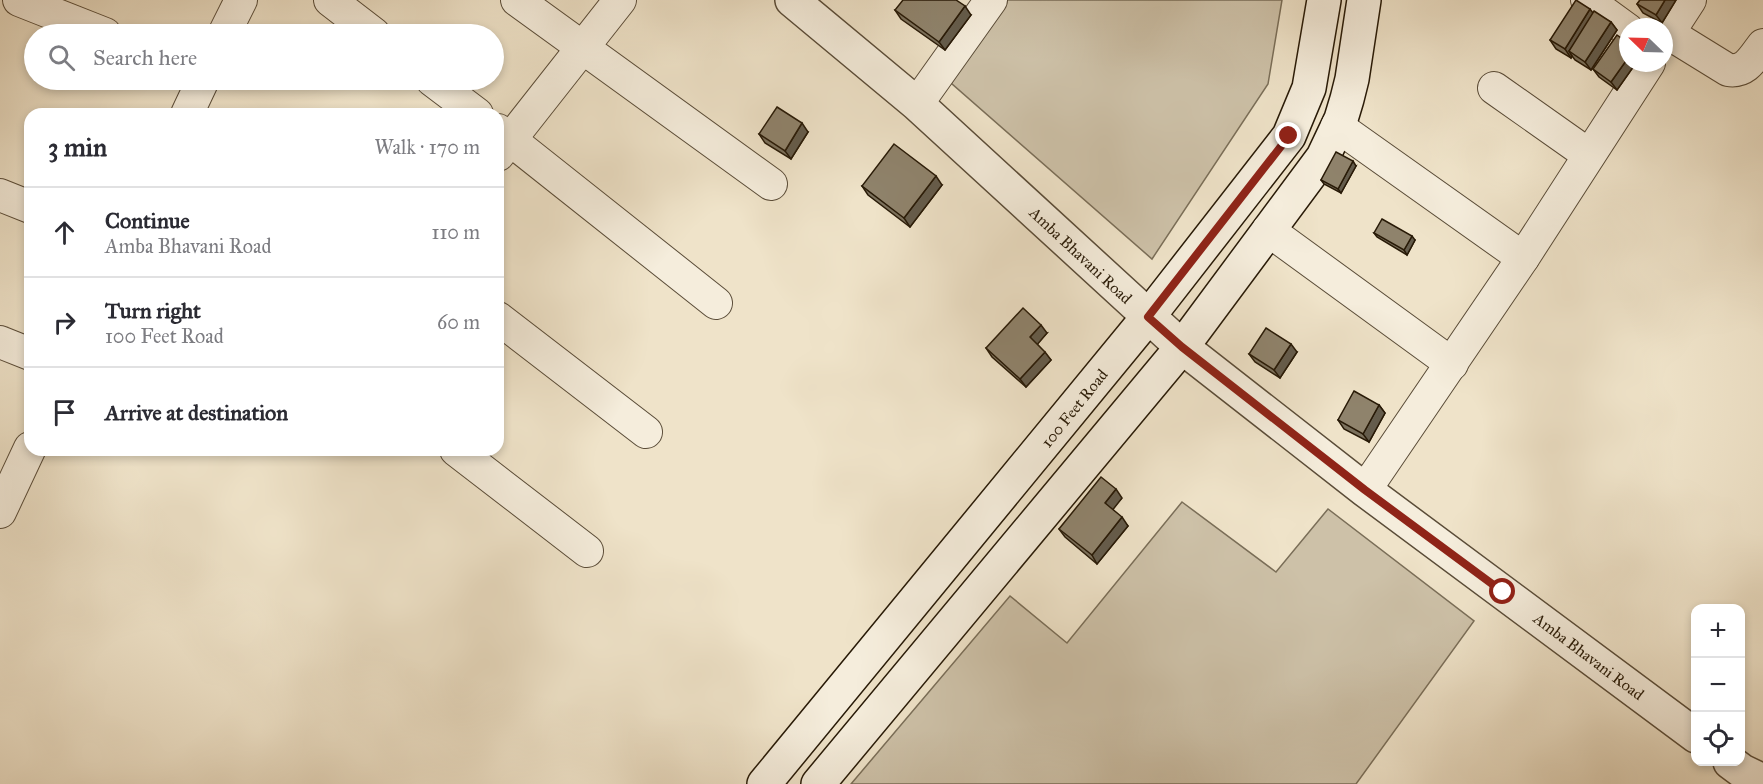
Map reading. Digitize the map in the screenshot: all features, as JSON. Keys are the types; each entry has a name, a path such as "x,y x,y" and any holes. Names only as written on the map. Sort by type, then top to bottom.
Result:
{"main road":[{"name":"Amba Bhavani Road","path":"792,0 917,104 1182,347 1365,490 1691,733"},
{"name":"100 Feet Road","path":"764,784 1148,317 1289,136 1309,88 1324,0"},
{"path":"818,784 1182,347 1323,157 1337,126 1352,79 1364,0"},
{"path":"1735,766 1763,781"}],"street":[{"path":"19,0 80,24"},
{"path":"229,24 241,0"},
{"path":"330,0 361,24"},
{"path":"517,0 771,184"},
{"path":"504,140 582,49 620,0"},
{"path":"917,104 991,0"},
{"path":"1587,0 1619,23"},
{"path":"1673,26 1690,0"},
{"path":"1673,41 1728,70 1736,71 1745,68 1763,45"},
{"path":"1365,490 1452,364 1643,72"},
{"path":"1494,88 1589,155"},
{"path":"190,108 198,90"},
{"path":"445,90 469,108"},
{"path":"1337,126 1522,258"},
{"path":"504,144 716,303"},
{"path":"0,195 24,205"},
{"path":"1268,230 1452,364"},
{"path":"504,323 646,432"},
{"path":"0,342 24,352"},
{"path":"0,512 7,478 24,456"},
{"path":"464,456 586,551"}],"shaded area":[{"path":"996,0 1282,0 1268,84 1152,259 951,83"},
{"path":"1182,502 1276,572 1328,509 1474,621 1356,784 851,784 1010,596 1067,643"}],"building":[{"path":"903,0 956,0 965,6 939,42 895,10"},
{"path":"1576,0 1590,9 1565,49 1550,40"},
{"path":"1640,0 1665,0 1656,15 1637,4"},
{"path":"1594,11 1611,22 1585,62 1569,51"},
{"path":"1617,35 1619,36 1619,71 1611,82 1593,69"},
{"path":"777,107 802,123 785,151 759,134"},
{"path":"894,144 936,176 904,218 862,186"},
{"path":"1336,152 1353,161 1338,189 1321,180"},
{"path":"1382,219 1412,236 1404,250 1374,233"},
{"path":"1023,308 1041,325 1030,337 1045,352 1020,379 986,348"},
{"path":"1266,328 1291,344 1274,370 1249,354"},
{"path":"1354,391 1379,405 1363,434 1338,420"},
{"path":"1101,477 1116,489 1105,503 1122,517 1092,555 1059,529"}],"route":[{"path":"1289,136 1148,317 1182,347 1365,490 1503,592"}]}
